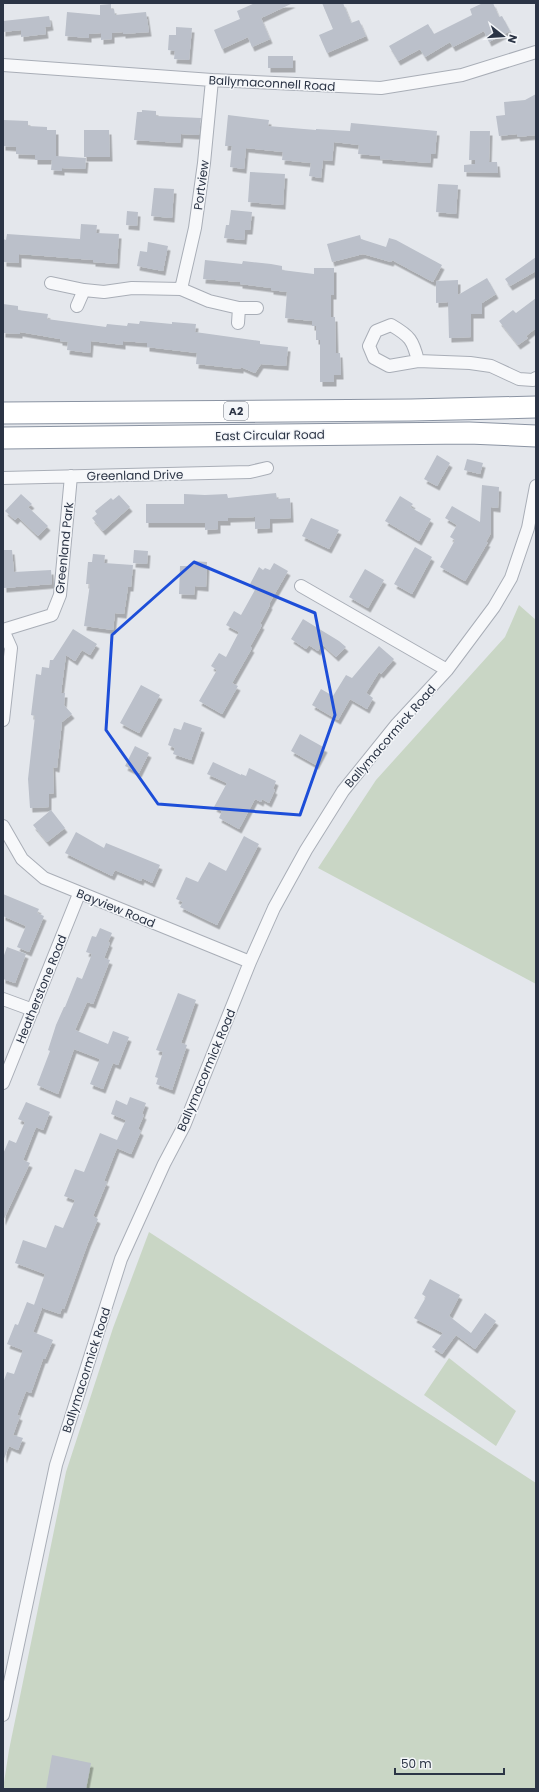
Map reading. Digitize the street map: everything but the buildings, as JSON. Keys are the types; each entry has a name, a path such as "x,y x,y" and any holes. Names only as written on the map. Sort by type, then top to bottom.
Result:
{"highway":[{"name":"East Circular Road","path":"3,413 411,410 536,407"},
{"name":"East Circular Road","path":"3,438 469,433 536,436"}],"street":[{"name":"Ballymaconnell Road","path":"3,65 212,80 381,88 462,76 536,52"},
{"name":"Portview","path":"181,289 195,228 204,163 212,80"},
{"path":"51,283 84,290 104,292 132,288 181,289 210,301 239,308 257,308"},
{"path":"77,306 84,290"},
{"path":"238,323 239,308"},
{"path":"418,361 491,366 519,379 533,380 536,378"},
{"name":"Greenland Drive","path":"3,478 250,472 267,468"},
{"name":"Greenland Park","path":"3,630 52,615 60,595 71,476"},
{"name":"Ballymacormick Road","path":"3,1715 4,1700 56,1465 121,1259 164,1164 184,1126 250,962 274,908 306,850 343,791 397,724 447,670 494,607 511,578 528,528 536,486"},
{"path":"301,586 447,670"},
{"path":"3,630 11,648 3,720"},
{"name":"Bayview Road","path":"3,826 22,859 44,878 79,894 250,962"},
{"name":"Heatherstone Road","path":"3,1084 79,894"},
{"path":"3,999 33,1010"}],"highlighted area":[{"path":"194,562 315,613 335,715 300,815 158,804 106,730 112,635"}],"green space":[{"path":"519,605 536,620 536,984 318,868 376,780 505,637"},
{"path":"149,1232 536,1483 536,1789 3,1789 9,1750 66,1472 113,1328"},
{"path":"449,1358 516,1411 496,1446 424,1395"}]}
